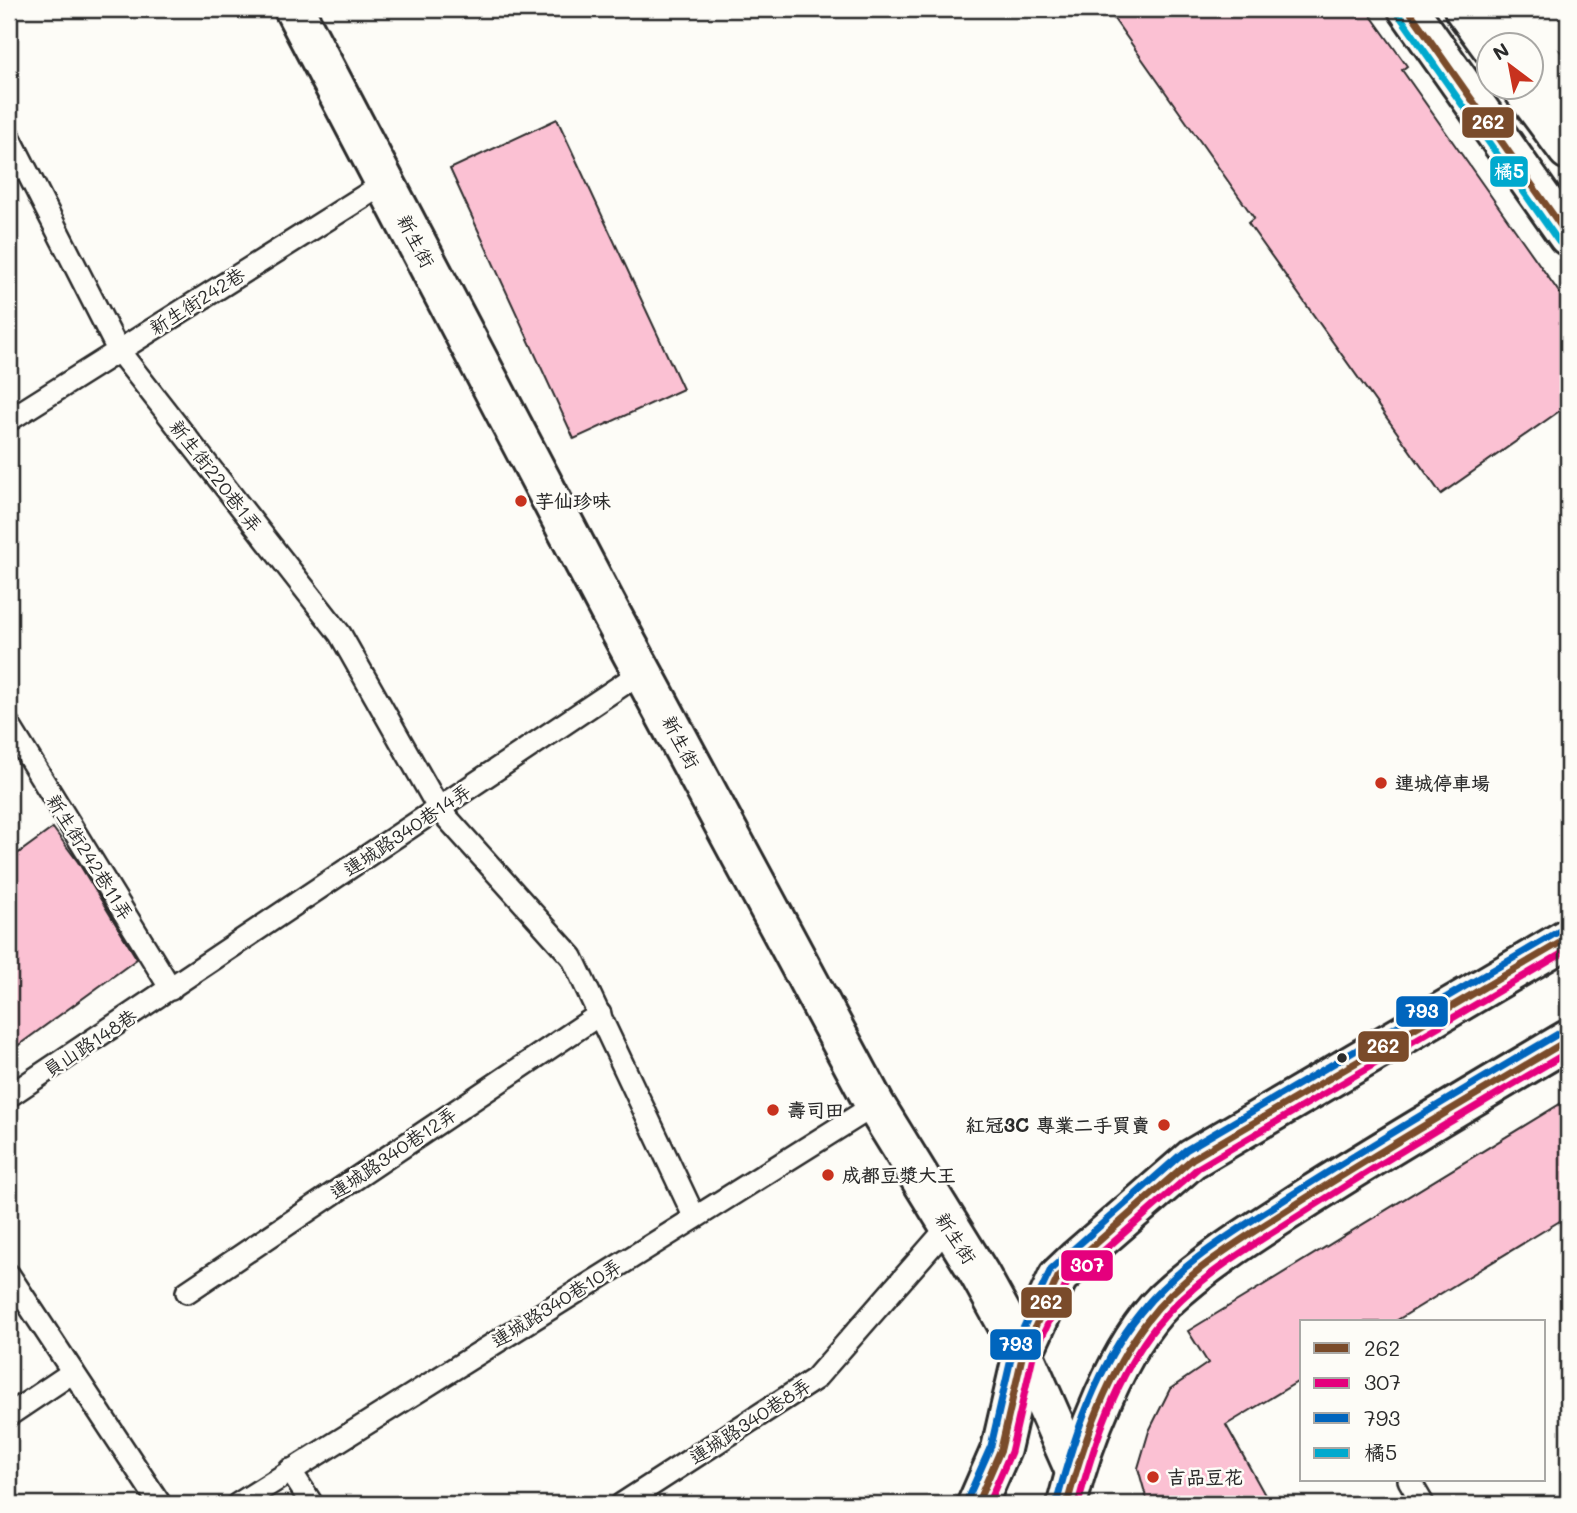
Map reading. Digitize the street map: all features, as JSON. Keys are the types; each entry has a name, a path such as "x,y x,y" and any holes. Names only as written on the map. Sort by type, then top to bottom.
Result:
{"main road":[{"name":"新生街","path":"294,9 875,1105 980,1275 1023,1353 1077,1493"},
{"path":"1408,9 1568,236"},
{"path":"1464,9 1481,32"},
{"path":"1506,9 1568,96"},
{"path":"1552,9 1568,33"},
{"path":"1532,102 1568,150"},
{"path":"977,1504 1001,1449 1023,1353 1058,1277 1192,1160 1568,937"},
{"path":"1077,1493 1121,1361 1164,1301 1248,1236 1398,1140 1568,1040"}],"lane":[{"name":"新生街220巷1弄","path":"9,136 118,351 340,634 439,809"},
{"name":"新生街242巷","path":"9,420 385,183"},
{"name":"連城路340巷14弄","path":"171,989 643,671"},
{"name":"新生街242巷11弄","path":"9,725 171,989"},
{"path":"439,809 572,957 694,1216"},
{"name":"員山路148巷","path":"9,1096 171,989"},
{"name":"連城路340巷12弄","path":"187,1292 600,1014"},
{"name":"連城路340巷10弄","path":"238,1504 875,1105"},
{"name":"連城路340巷8弄","path":"622,1504 815,1379 948,1227"},
{"path":"9,1275 160,1504"},
{"path":"9,1415 73,1372"},
{"path":"290,1470 312,1504"},
{"path":"1410,1482 1423,1504"}],"building":[{"path":"1107,9 1366,9 1407,66 1402,70 1568,305 1568,405 1441,494 1248,223 1254,218"},
{"path":"557,119 683,389 574,439 450,169"},
{"path":"53,828 78,862 137,959 9,1052 9,860"},
{"path":"1568,1099 1568,1216 1397,1320 1300,1320 1300,1380 1226,1425 1270,1504 1148,1504 1138,1468 1149,1431 1170,1389 1208,1363 1188,1331"}],"transit line":[{"name":"262","path":"1408,9 1568,236"},
{"name":"橘5","path":"1399,15 1559,242"},
{"name":"793","path":"967,1500 991,1446 1013,1350 1051,1269 1186,1150 1563,929"},
{"name":"262","path":"977,1504 1001,1449 1023,1353 1058,1277 1192,1159 1568,938"},
{"name":"307","path":"988,1504 1011,1452 1033,1356 1067,1283 1198,1168 1568,950"},
{"name":"793","path":"1057,1501 1079,1427 1099,1379 1140,1313 1173,1278 1210,1248 1290,1196 1563,1031"},
{"name":"262","path":"1067,1504 1098,1408 1120,1363 1147,1321 1178,1287 1215,1258 1292,1207 1568,1040"},
{"name":"307","path":"1078,1504 1091,1457 1118,1388 1142,1345 1188,1293 1243,1252 1333,1194 1568,1052"}],"place":[{"name":"芋仙珍味","path":"521,501"},
{"name":"連城停車場","path":"1381,783"},
{"name":"壽司田","path":"773,1110"},
{"name":"紅冠3C 專業二手買賣","path":"1164,1125"},
{"name":"成都豆漿大王","path":"828,1175"},
{"name":"吉品豆花","path":"1153,1477"}]}
